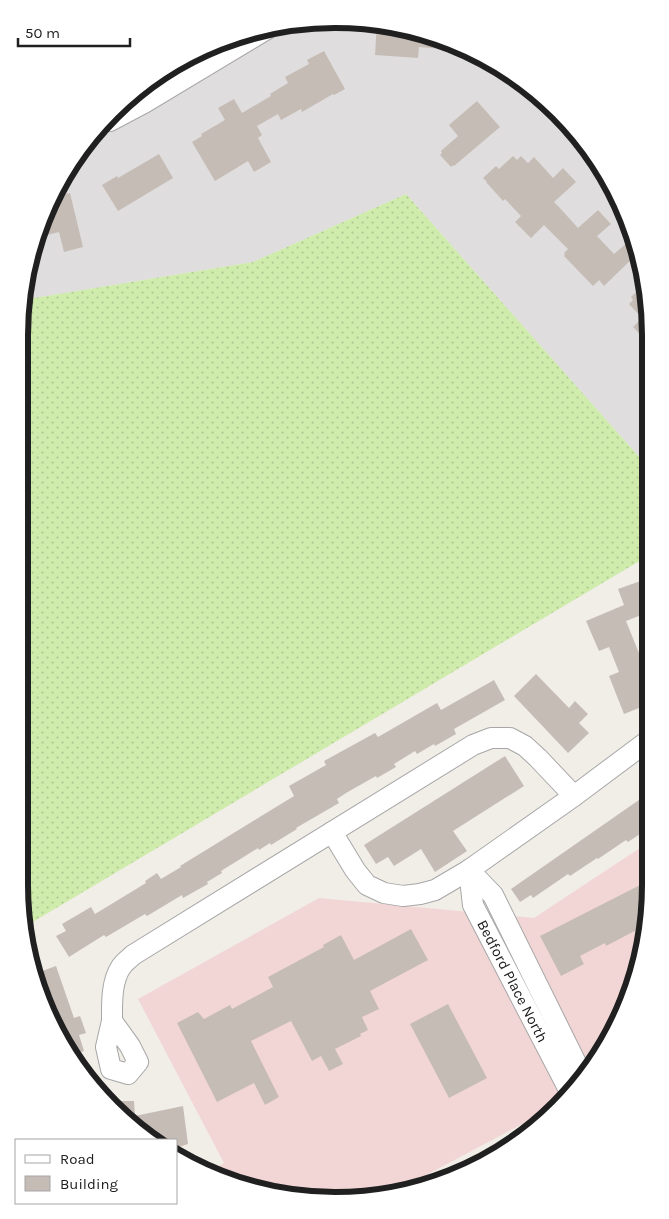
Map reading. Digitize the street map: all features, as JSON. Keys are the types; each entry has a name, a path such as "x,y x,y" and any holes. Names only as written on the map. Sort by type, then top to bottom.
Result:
{"street":[{"path":"142,96 243,42"},
{"path":"112,1021 114,983 121,967 133,955 473,745 491,738 510,738 524,746 574,796"},
{"path":"332,832 355,870 367,885 384,893 403,896 435,890 469,870 642,745"},
{"name":"Bedford Place North","path":"469,870 494,895 580,1069"},
{"name":"Bedford Place North","path":"469,870 474,905 567,1085"}],"shaded area":[{"path":"314,28 355,28 394,33 414,38 470,59 505,79 552,117 590,164 618,217 636,275 641,314 642,460 406,194 253,262 30,299 33,275 44,236 59,199 79,164 117,117 164,79 199,59 236,44 275,33"},
{"path":"642,847 641,905 636,944 618,1002 590,1055 552,1102 533,1118 416,1180 394,1186 334,1192 294,1189 255,1181 216,1168 224,1163 138,999 319,898 534,918"}],"green space":[{"path":"406,194 642,460 642,560 30,924 28,905 30,299 253,262"}],"building":[{"path":"377,30 414,38 444,48 419,47 418,58 375,55"},
{"path":"324,51 345,89 302,112 301,109 281,120 278,114 257,126 262,135 258,138 271,162 254,172 248,161 215,181 192,142 202,136 201,134 225,120 218,108 234,99 242,113 271,96 270,94 288,83 285,77 309,64 307,60"},
{"path":"477,101 500,127 451,167 440,155 441,151 458,136 449,125"},
{"path":"159,154 173,178 118,211 102,185"},
{"path":"513,156 517,160 521,156 528,163 534,157 553,178 563,168 576,182 554,202 578,228 598,210 611,224 597,236 614,254 627,243 632,259 604,286 599,280 593,286 564,256 568,249 544,225 531,238 515,222 521,216 505,199 503,201 483,178 496,166 499,169"},
{"path":"70,193 83,247 64,252 59,232 44,236 51,217 56,216 54,209 61,195"},
{"path":"638,290 641,317 629,304 633,300 631,297"},
{"path":"641,319 642,336 633,327"},
{"path":"642,580 642,615 626,621 642,661 642,707 624,714 609,676 619,672 609,647 599,651 586,621 624,605 618,589"},
{"path":"536,674 569,708 575,701 588,714 579,723 589,733 568,753 514,696"},
{"path":"494,680 505,700 454,729 456,734 417,754 415,751 394,764 396,767 346,793 337,799 339,803 271,845 270,843 259,850 258,848 221,871 222,873 207,882 208,884 183,898 182,895 147,916 145,914 106,937 104,935 69,957 56,936 66,931 62,924 91,907 95,914 146,883 145,881 157,873 161,879 294,796 289,786 326,765 324,761 375,733 378,737 437,703 441,710"},
{"path":"505,756 524,786 453,831 467,851 435,872 421,849 394,866 388,857 376,864 364,845"},
{"path":"642,798 642,833 628,842 626,840 570,876 568,874 533,898 531,895 520,902 511,889"},
{"path":"642,884 638,929 606,946 605,943 580,956 584,964 561,976 540,936"},
{"path":"411,929 428,960 370,991 379,1009 362,1017 368,1030 360,1034 361,1036 335,1049 343,1064 329,1071 321,1056 312,1061 291,1021 251,1041 279,1097 265,1105 254,1083 217,1102 177,1023 198,1012 204,1019 230,1005 232,1009 273,987 268,977 324,947 323,945 341,935 354,960"},
{"path":"56,966 74,1018 80,1016 86,1033 79,1035 84,1051 78,1053 59,1020 40,972"},
{"path":"448,1004 487,1078 449,1098 410,1024"},
{"path":"119,1101 134,1101 135,1116 183,1106 188,1144 178,1147 178,1139 163,1139 119,1103"}]}
